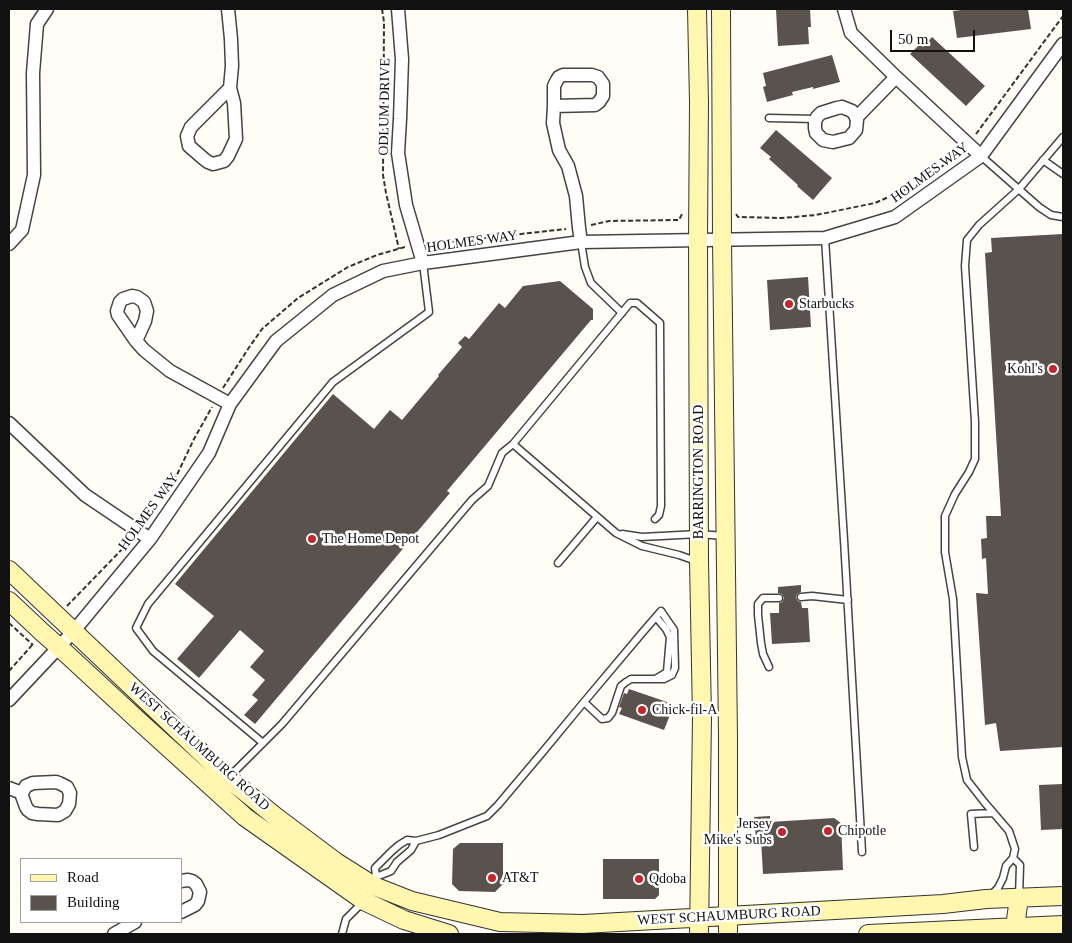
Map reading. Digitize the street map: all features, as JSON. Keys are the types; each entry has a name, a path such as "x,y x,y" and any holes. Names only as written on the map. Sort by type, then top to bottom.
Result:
{"main road":[{"name":"BARRINGTON ROAD","path":"697,9 699,102 699,562 702,717 699,926"},
{"name":"BARRINGTON ROAD","path":"721,9 728,934"},
{"name":"WEST SCHAUMBURG ROAD","path":"9,570 228,778 336,862 412,901 500,922 699,926 728,916 943,904 986,899 1063,896"},
{"name":"WEST SCHAUMBURG ROAD","path":"9,600 38,639 59,647 245,817 364,901 404,920 449,934"},
{"path":"1015,931 1019,898"},
{"path":"868,934 1049,929"}],"street":[{"path":"9,244 22,230 34,176 32,73 37,24 47,9"},
{"path":"228,9 232,39 230,88 234,103 236,140 224,161 213,164 189,146 187,136 191,127 230,88"},
{"name":"ODLUM DRIVE","path":"398,9 402,59 398,153 406,205 423,263"},
{"path":"844,9 851,33 981,156"},
{"name":"HOLMES WAY","path":"9,700 73,632 150,539 209,452 230,404 276,341 333,295 383,271 423,263 581,242 825,238 895,217 981,156 1063,44"},
{"path":"856,118 896,77"},
{"path":"554,106 553,123 576,196 581,242"},
{"path":"842,107 852,111 856,118 857,126 853,135 833,142 819,137 814,128 816,119 821,113 842,107"},
{"path":"136,341 170,371 230,404"},
{"path":"9,422 85,495 150,539"},
{"path":"9,788 22,792"},
{"path":"182,881 192,881 200,892 195,905 182,912"},
{"path":"114,934 133,923"}],"lane":[{"path":"769,118 816,119"},
{"path":"986,899 998,888 1006,866 1013,858 1015,849 1009,831 967,780 962,757 954,599 945,552 945,516 975,459 975,422 965,266 967,240 979,225 1019,189 1063,137"},
{"path":"981,156 1039,207 1051,215 1063,217"},
{"path":"1043,160 1063,174"},
{"path":"825,238 862,852"},
{"path":"581,242 585,267 591,282 622,312"},
{"path":"262,743 153,651 136,628 148,604 333,382 429,312 423,263"},
{"path":"228,778 292,711 472,500 488,486 502,454 513,444 622,312 630,303 637,302 660,323 661,506 659,515 655,519"},
{"path":"513,444 616,533 642,546 699,562"},
{"path":"558,563 597,517"},
{"path":"616,533 642,537 699,534 725,537"},
{"path":"801,596 848,600"},
{"path":"769,667 760,643 758,604 763,598 778,598"},
{"path":"375,882 375,868 392,851 407,840 416,841 439,835 487,816 661,611 674,630 675,668 672,675 664,679 631,679 626,682 621,686 612,713 608,718 602,719 584,702"},
{"path":"656,617 666,629 670,638 667,672 656,679"},
{"path":"974,847 971,814 993,813"},
{"path":"342,934 346,919 364,901 375,882 391,871 397,862 411,850 416,841"},
{"path":"1013,858 1020,864 1019,898"}],"path":[{"path":"382,9 384,22 382,175 399,249"},
{"path":"734,210 738,217 782,218 816,216 875,203 916,185 944,165 978,131 1063,16"},
{"path":"172,486 194,439 218,397 262,329 298,298 348,266 377,255 418,245 579,228 610,222 679,220 684,210"},
{"path":"57,617 139,531"},
{"path":"9,623 38,639 9,671"}],"building":[{"path":"776,9 810,9 811,27 808,27 809,44 778,46"},
{"path":"970,9 1028,9 1031,29 957,38 953,11"},
{"path":"932,37 985,86 966,106 910,54 920,44 923,47"},
{"path":"832,55 840,82 792,92 793,95 767,102 763,87 766,86 763,73"},
{"path":"776,130 832,178 813,200 769,159 771,157 760,148"},
{"path":"1063,234 1063,747 1000,751 996,723 985,725 976,593 988,594 986,558 982,559 981,539 987,538 986,516 1001,516 985,253 992,252 991,238"},
{"name":"Starbucks","path":"808,277 811,327 770,330 767,280"},
{"name":"The Home Depot","path":"560,281 593,309 593,320 591,320 447,491 450,493 255,724 244,715 258,700 252,695 265,680 250,667 264,651 240,630 199,678 177,659 214,616 175,584 333,394 374,429 390,410 402,420 462,347 458,343 465,336 469,339 499,303 505,308 523,286"},
{"path":"801,585 801,592 797,594 796,598 801,602 802,608 808,608 810,642 772,644 770,613 779,613 779,603 784,598 782,594 778,593 778,587"},
{"name":"Chick-fil-A","path":"629,689 667,702 663,712 670,715 664,730 619,714 622,708 619,707 624,693 627,694"},
{"path":"1063,784 1063,829 1041,830 1039,785"},
{"path":"770,816 770,822 834,818 841,823 843,870 763,874 761,839 756,839 754,817"},
{"path":"460,843 503,843 503,884 495,892 459,891 452,884 453,849"},
{"path":"603,859 659,859 659,895 655,899 603,899"}],"place":[{"name":"Starbucks","path":"789,304"},
{"name":"Kohl's","path":"1053,369"},
{"name":"The Home Depot","path":"312,539"},
{"name":"Chick-fil-A","path":"642,710"},
{"name":"Chipotle","path":"828,831"},
{"name":"Jersey Mike's Subs","path":"782,832"},
{"name":"AT&T","path":"492,878"},
{"name":"Qdoba","path":"639,879"}]}
